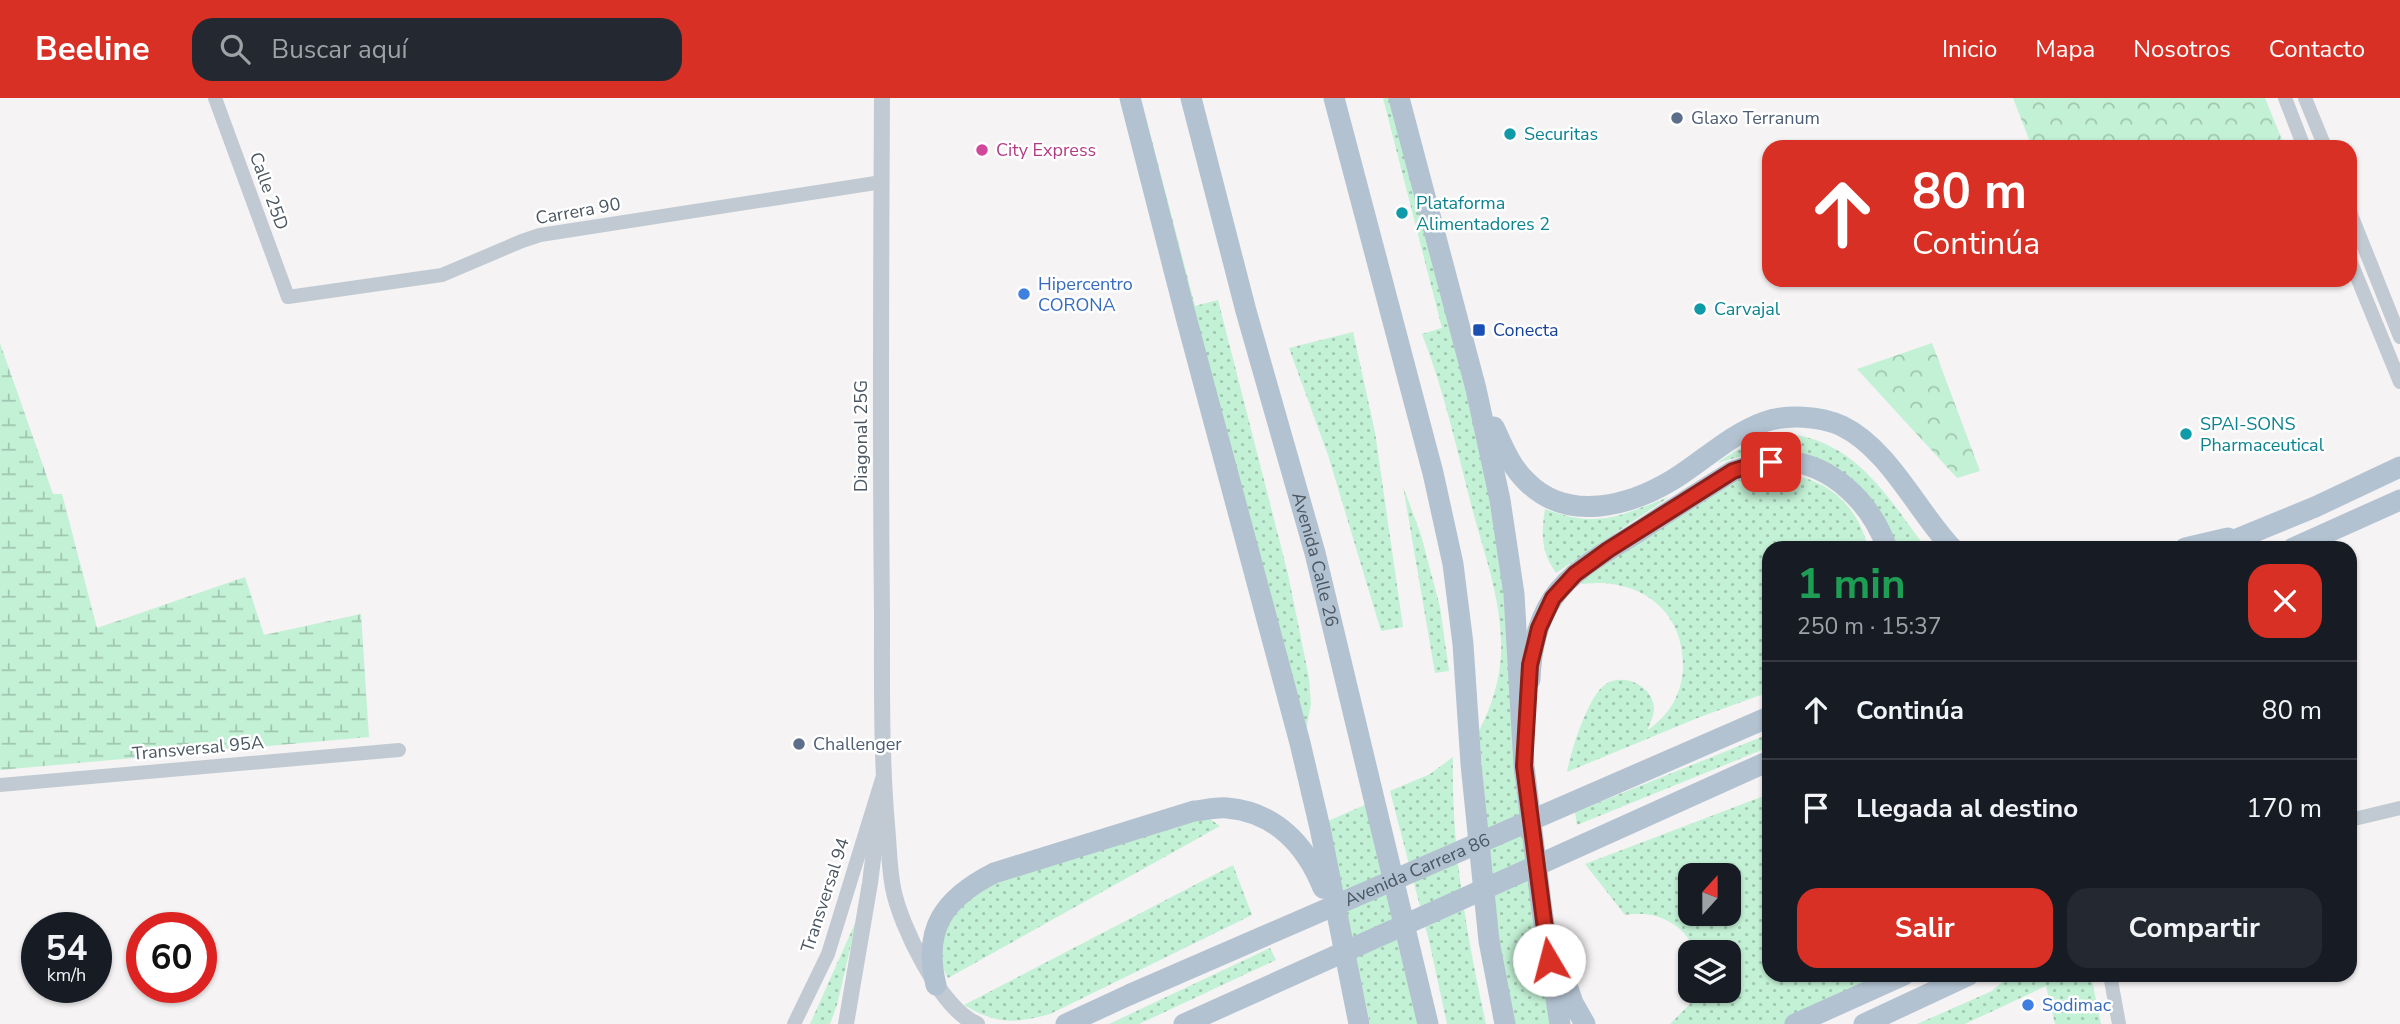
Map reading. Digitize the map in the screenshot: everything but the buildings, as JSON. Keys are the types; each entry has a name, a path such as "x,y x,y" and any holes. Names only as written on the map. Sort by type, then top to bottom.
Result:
{"main road":[{"path":"1130,98 1183,308 1300,743 1320,828 1359,1024"},
{"name":"Avenida Calle 26","path":"1191,98 1246,311 1315,553 1428,1024"},
{"path":"1334,98 1433,472 1453,564 1463,644 1471,764 1489,941 1505,1024"},
{"path":"1399,98 1476,389 1497,486 1514,594 1524,766 1542,911 1560,1024"},
{"path":"1476,389 1515,468 1535,490 1559,503 1573,507 1590,507 1626,501 1672,480 1763,422 1795,417 1840,425 1870,446 1946,541"},
{"path":"1524,766 1530,665 1534,643 1553,598 1575,574 1608,550 1733,471 1756,464 1786,461 1821,470 1849,489 1865,506 1884,541"},
{"path":"2233,541 2400,467"},
{"path":"2309,541 2400,500"},
{"path":"2215,541 2258,531"},
{"name":"Avenida Carrera 86","path":"1066,1024 1131,993 1762,720"},
{"path":"1184,1024 1762,764"},
{"path":"936,985 933,949 938,922 957,895 974,883 994,873 1194,811 1225,808 1246,811 1282,828 1311,862 1339,929"},
{"path":"1542,911 1573,1003 1584,1024"},
{"path":"1795,1024 1889,982"},
{"path":"1864,1024 1954,982"}],"street":[{"name":"Calle 25D","path":"215,98 288,298"},
{"name":"Diagonal 25G","path":"883,98 880,451 883,774 891,873 897,903 909,934 936,985 958,1012 977,1024"},
{"path":"2284,98 2301,140"},
{"path":"2305,98 2322,140"},
{"name":"Carrera 90","path":"288,298 442,275 540,235 882,182"},
{"path":"2357,230 2400,337"},
{"path":"2357,277 2400,382"},
{"name":"Transversal 95A","path":"0,785 399,750"},
{"name":"Diagonal 25G","path":"846,1024 870,883 883,774"},
{"name":"Transversal 94","path":"794,1024 828,954 883,774"},
{"path":"2357,818 2400,808"},
{"path":"2111,982 2119,1024"}],"green space":[{"path":"1141,98 1195,306 1218,300 1288,574 1309,678 1311,704 1306,730 1204,364"},
{"path":"1383,98 1390,98 1483,449 1505,584 1515,779 1541,964 1553,1024 1514,1024 1492,902 1479,731 1499,674 1499,617 1492,580 1450,420 1422,334 1442,328"},
{"path":"2013,98 2265,98 2282,140 2029,140"},
{"path":"1353,332 1375,432 1403,627 1381,631 1328,455 1289,348"},
{"path":"0,343 53,494 62,494 97,628 245,577 264,635 361,614 369,737 0,770"},
{"path":"1932,343 1980,471 1957,478 1857,369"},
{"path":"1790,434 1814,439 1853,461 1884,492 1921,541 1890,541 1889,535 1793,455 1765,452 1717,463 1752,443"},
{"path":"1770,472 1788,474 1819,484 1833,492 1855,515 1866,541 1762,541 1762,695 1567,772 1576,738 1599,690 1606,684 1621,680 1637,684 1644,689 1653,702 1654,710 1648,730 1663,717 1673,703 1680,686 1683,667 1676,629 1654,601 1622,586 1582,584 1578,579 1729,481"},
{"path":"1403,486 1421,535 1440,607 1449,671 1435,673"},
{"path":"1669,497 1556,573 1547,558 1543,543 1545,509 1580,518 1608,518"},
{"path":"1762,737 1762,750 1577,825 1575,812"},
{"path":"1453,757 1455,825 1462,892 1486,1024 1447,1024 1430,945 1390,791 1430,774"},
{"path":"1762,797 1762,982 1877,982 1785,1024 1670,1024 1690,1003 1741,1003 1741,940 1689,940 1667,920 1636,914 1625,915 1585,864"},
{"path":"1367,804 1421,1024 1370,1024 1328,821"},
{"path":"1207,817 1220,826 948,978 942,966 941,940 957,907 998,877"},
{"path":"1233,865 1252,915 1050,1014 1015,1021 1005,1020 986,1016 964,1005"},
{"path":"857,919 830,1024 810,1024"},
{"path":"1270,948 1276,960 1139,1024 1109,1024"},
{"path":"2002,982 2092,982 2101,1024 2055,1024 2046,986 1965,1024 1917,1024 1992,991"}],"place":[{"name":"Glaxo Terranum","path":"1677,118"},
{"name":"Securitas","path":"1510,134"},
{"name":"City Express","path":"982,150"},
{"name":"Plataforma Alimentadores 2","path":"1402,213"},
{"name":"Hipercentro CORONA","path":"1024,294"},
{"name":"Carvajal","path":"1700,309"},
{"name":"Conecta","path":"1479,330"},
{"name":"SPAI-SONS Pharmaceutical","path":"2186,434"},
{"name":"Challenger","path":"799,744"},
{"name":"Sodimac","path":"2028,1005"}],"route":[{"path":"1549,960 1524,766 1530,665 1534,643 1545,612 1553,598 1575,574 1608,550 1733,471 1771,462"}]}
